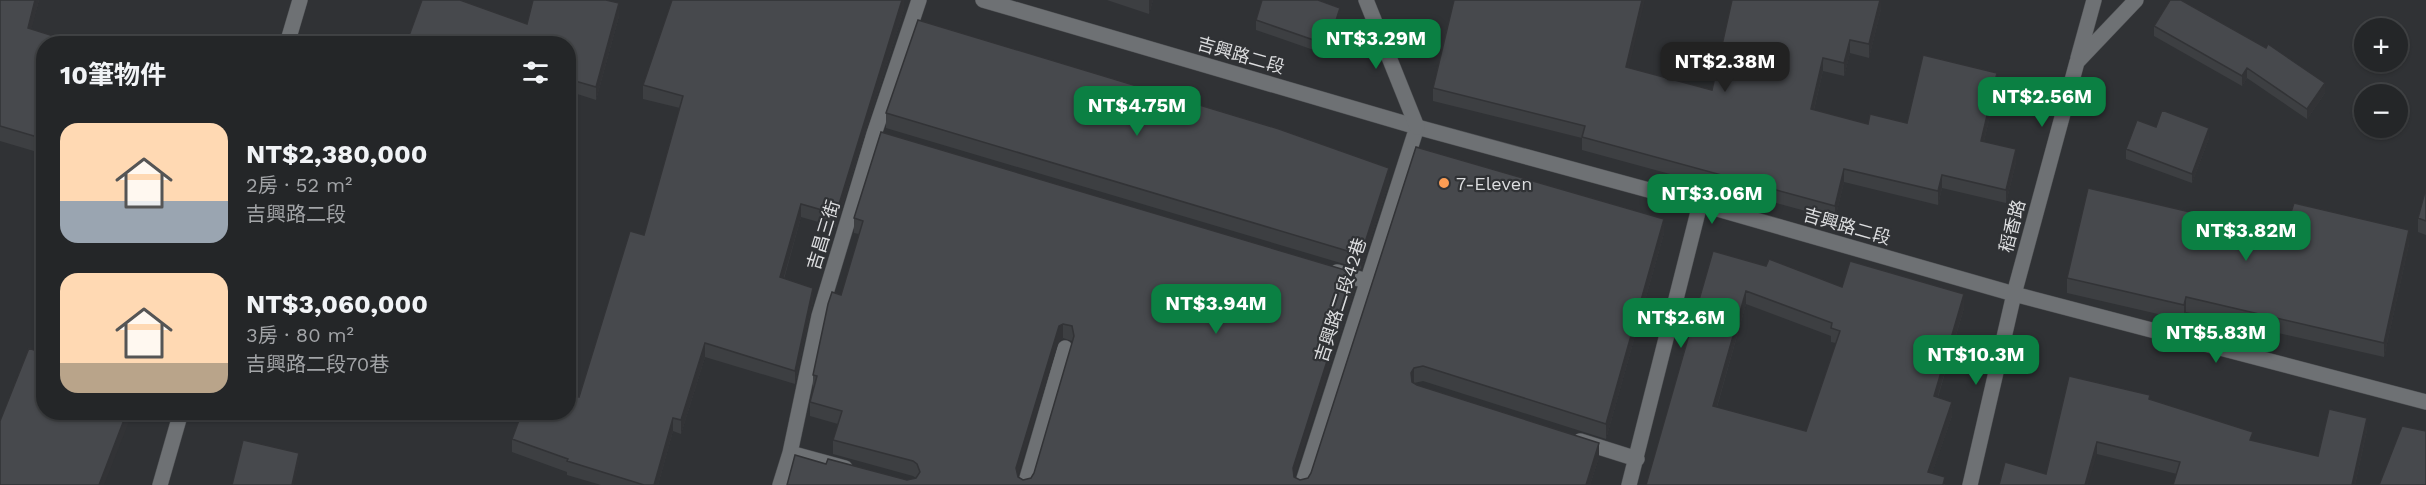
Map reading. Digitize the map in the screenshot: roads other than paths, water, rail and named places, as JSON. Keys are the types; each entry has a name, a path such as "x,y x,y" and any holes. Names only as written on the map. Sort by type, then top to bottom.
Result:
{"street":[{"path":"289,36 300,0"},
{"name":"吉昌三街","path":"780,485 790,453 819,316 879,136 919,0"},
{"name":"吉興路二段","path":"983,0 1417,127 1700,204 2014,294 2426,402"},
{"path":"1366,0 1417,127"},
{"path":"2076,62 2094,0"},
{"name":"稻香路","path":"1970,485 2014,294 2076,62 2136,0"},
{"name":"吉興路二段42巷","path":"1302,485 1417,127"},
{"path":"1629,485 1700,204"},
{"path":"1321,267 1366,280"},
{"path":"1025,485 1065,348"},
{"path":"160,485 179,420"},
{"path":"1568,437 1637,459"},
{"path":"790,453 855,471"}],"place":[{"name":"7-Eleven","path":"1444,183"}]}
